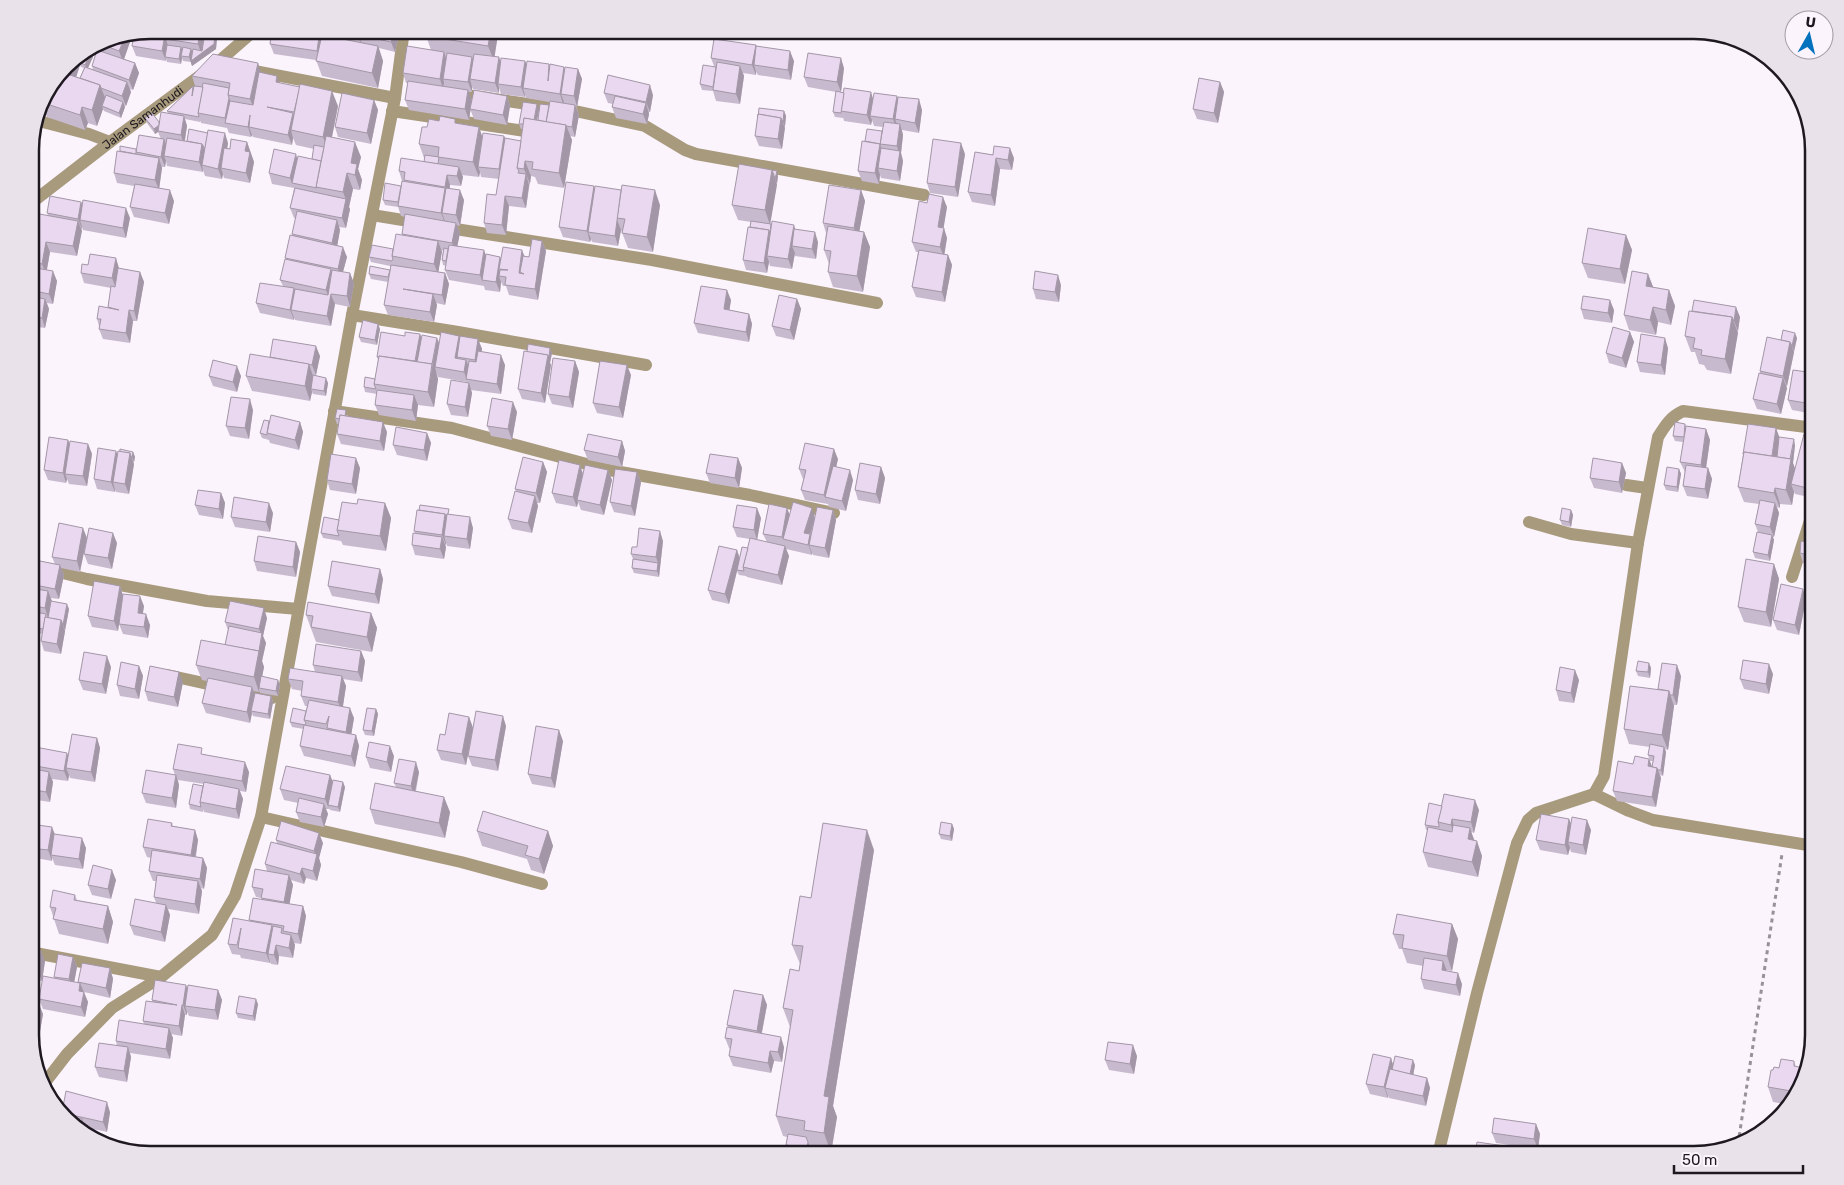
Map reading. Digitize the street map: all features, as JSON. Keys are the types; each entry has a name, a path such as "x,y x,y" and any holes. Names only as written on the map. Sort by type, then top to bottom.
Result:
{"street":[{"name":"Jalan Samanhudi","path":"39,197 110,142 217,64 245,39"},
{"path":"48,1079 67,1054 112,1008 161,977 212,935 235,896 261,817 352,315 393,104 402,85 404,39"},
{"path":"217,64 520,132 553,135"},
{"path":"444,91 575,111 645,126 685,150 696,154 924,195"},
{"path":"43,122 89,134 110,142"},
{"path":"372,215 652,260 877,303"},
{"path":"352,315 646,365"},
{"path":"334,411 452,428 610,470 834,512"},
{"path":"1440,1146 1477,993 1522,830 1528,820 1536,813 1594,794 1604,776 1638,543 1658,437 1675,414 1683,411 1805,427"},
{"path":"1626,485 1648,488"},
{"path":"1529,522 1571,534 1638,543"},
{"path":"1792,577 1805,536"},
{"path":"39,568 87,579 207,601 298,608"},
{"path":"159,674 281,700"},
{"path":"1594,794 1629,812 1653,820 1805,844"},
{"path":"261,817 460,862 542,884"},
{"path":"39,954 161,977"}],"path":[{"path":"1739,1137 1784,841"}],"building":[{"path":"164,39 162,51 132,46 133,40"},
{"path":"165,39 199,39 198,44"},
{"path":"204,39 214,39 214,44 191,61 193,49 202,51"},
{"path":"271,39 319,39 317,51 270,44"},
{"path":"321,39 342,39 378,46 372,73 316,61"},
{"path":"377,39 392,39 391,42"},
{"path":"445,39 489,39 488,46"},
{"path":"714,39 756,45 752,65 711,58"},
{"path":"123,43 119,51 108,47"},
{"path":"167,45 181,47 179,59 165,57"},
{"path":"407,46 444,52 440,79 403,73"},
{"path":"756,46 790,51 788,70 754,65"},
{"path":"183,47 191,49 189,57 181,56"},
{"path":"100,51 135,63 129,80 92,66 96,53"},
{"path":"447,53 472,57 468,82 443,79"},
{"path":"808,53 841,58 837,82 804,77"},
{"path":"213,54 258,63 250,99 228,95 230,83 192,76"},
{"path":"474,54 499,57 495,83 470,79"},
{"path":"88,58 85,65 81,63"},
{"path":"501,58 525,61 521,87 498,84"},
{"path":"527,61 549,64 548,81 550,64 564,67 560,94 523,88"},
{"path":"717,62 740,66 736,94 713,90"},
{"path":"703,65 716,67 713,87 700,84"},
{"path":"85,67 127,82 122,96 80,78"},
{"path":"565,67 578,69 574,96 561,94"},
{"path":"259,72 277,76 276,82 300,87 294,112 267,107 293,113 288,135 249,127 250,115 248,127 225,123 230,101 253,105"},
{"path":"68,74 100,85 92,110 82,107 80,115 48,104"},
{"path":"608,75 650,85 646,102 604,93"},
{"path":"1199,78 1220,82 1214,113 1193,109"},
{"path":"408,81 468,90 465,109 405,100"},
{"path":"203,83 229,88 225,118 198,113"},
{"path":"300,84 332,91 323,137 291,130"},
{"path":"193,86 192,96 194,86 203,87 198,113 199,117 167,111"},
{"path":"844,88 871,92 867,115 841,111"},
{"path":"474,90 507,96 503,115 470,109"},
{"path":"836,91 844,93 841,113 833,112"},
{"path":"342,93 374,100 367,133 335,127"},
{"path":"874,93 897,96 893,119 870,116"},
{"path":"106,95 123,102 119,113 102,106"},
{"path":"615,96 646,103 643,114 612,107"},
{"path":"898,97 919,99 915,123 895,119"},
{"path":"550,101 575,105 572,127 546,122"},
{"path":"523,102 537,104 534,120 524,118 524,124 519,124"},
{"path":"540,104 549,105 546,122 538,120"},
{"path":"759,108 784,111 783,122 781,118 758,114"},
{"path":"161,112 184,116 181,135 158,131"},
{"path":"152,113 159,122 159,125 154,129 145,118"},
{"path":"758,114 781,118 778,139 755,136"},
{"path":"440,116 455,119 455,123 479,127 473,162 438,157 439,147 419,144 422,127 427,127 429,119 439,121"},
{"path":"524,118 566,125 559,173 532,169 533,162 525,161 524,169 517,168"},
{"path":"884,122 900,124 897,146 880,144"},
{"path":"189,129 208,133 205,149 202,144 187,141"},
{"path":"867,129 882,131 880,145 865,141"},
{"path":"208,130 225,133 218,169 202,165"},
{"path":"483,133 504,136 499,169 478,167"},
{"path":"139,135 164,139 161,157 136,152"},
{"path":"326,136 355,142 351,163 357,164 355,175 347,173 343,192 316,187"},
{"path":"167,138 202,144 199,162 164,156"},
{"path":"505,138 521,141 517,168 518,173 526,174 522,198 505,196 502,225 484,223 487,194 496,195"},
{"path":"231,139 247,142 245,151 250,152 246,173 221,168 224,148 230,149"},
{"path":"933,139 961,143 955,187 927,183"},
{"path":"862,141 880,144 875,173 858,171"},
{"path":"314,145 324,147 321,161 312,159"},
{"path":"120,146 136,149 136,154 120,151"},
{"path":"994,146 1010,148 1008,160 996,158 991,195 968,192 975,152 993,155"},
{"path":"881,148 900,151 897,171 878,168"},
{"path":"274,149 296,154 290,178 269,173"},
{"path":"117,151 159,158 155,180 114,173"},
{"path":"425,155 439,157 438,164 424,162"},
{"path":"298,156 321,161 317,188 292,183"},
{"path":"401,158 459,167 457,176 447,175 445,187 404,180 405,172 399,171"},
{"path":"739,164 772,170 765,210 732,205"},
{"path":"772,170 777,171 775,179 775,178"},
{"path":"402,181 445,188 441,213 398,206"},
{"path":"566,182 594,186 587,231 559,227"},
{"path":"385,183 401,186 398,202 383,200"},
{"path":"135,184 170,190 165,213 130,207"},
{"path":"622,185 655,190 647,237 622,233 625,219 617,218"},
{"path":"829,185 861,190 854,228 823,223"},
{"path":"595,186 621,190 615,236 588,232"},
{"path":"295,188 346,199 342,218 290,208"},
{"path":"446,188 460,190 456,215 442,213"},
{"path":"929,194 943,197 938,227 944,228 940,247 912,242 919,201 927,203"},
{"path":"50,196 81,202 78,219 47,213"},
{"path":"83,200 126,208 123,228 80,220"},
{"path":"297,211 337,220 332,243 292,234"},
{"path":"39,214 78,221 73,246 46,242 42,264 39,264"},
{"path":"405,214 456,223 452,243 402,234"},
{"path":"751,221 771,224 770,234 769,230 750,227"},
{"path":"772,221 794,225 788,259 767,256"},
{"path":"828,226 864,232 857,276 828,272 831,251 824,250"},
{"path":"748,227 769,230 764,263 743,260"},
{"path":"1588,228 1626,235 1620,269 1582,263"},
{"path":"794,229 815,232 812,249 792,246"},
{"path":"396,234 438,241 434,264 392,256"},
{"path":"290,235 343,247 338,269 285,258"},
{"path":"532,239 542,241 535,289 505,285 506,277 499,276 500,270 508,270 499,269 503,247 522,250 519,273 524,274 520,272 523,256 529,257"},
{"path":"372,245 393,249 392,261 369,257"},
{"path":"449,245 484,250 480,275 445,270"},
{"path":"444,248 448,249 446,261 442,260"},
{"path":"919,250 948,255 942,292 912,287"},
{"path":"90,254 116,258 112,278 81,273 82,264 88,265"},
{"path":"486,254 500,257 496,282 482,280"},
{"path":"285,259 331,269 326,290 280,280"},
{"path":"391,265 445,273 442,295 403,289 433,294 430,312 384,305"},
{"path":"370,266 390,270 388,277 369,274"},
{"path":"118,268 140,272 134,311 129,310 126,333 99,329 101,319 97,319 99,306 119,310 108,307 111,286 115,287"},
{"path":"39,269 53,271 49,294 39,292"},
{"path":"332,270 350,273 347,296 331,294 327,316 291,310 295,289 328,295"},
{"path":"1035,271 1058,275 1055,292 1033,289"},
{"path":"1632,271 1648,274 1646,286 1669,290 1666,310 1653,307 1650,320 1624,315"},
{"path":"260,283 294,288 290,310 256,303"},
{"path":"701,286 727,290 724,309 749,314 746,332 694,323"},
{"path":"779,295 797,299 790,330 772,326"},
{"path":"1583,296 1610,300 1608,313 1581,309"},
{"path":"39,298 45,299 42,318 39,318"},
{"path":"1694,300 1736,307 1734,321 1732,317 1692,311"},
{"path":"1689,311 1732,317 1725,359 1701,355 1702,350 1693,348 1695,338 1685,336"},
{"path":"363,320 378,324 375,340 359,337"},
{"path":"1613,327 1630,332 1622,358 1606,353"},
{"path":"1783,330 1795,333 1792,346 1790,342 1781,340"},
{"path":"381,332 405,336 405,332 420,334 415,361 377,357"},
{"path":"441,332 459,336 455,358 466,360 464,372 435,367"},
{"path":"1641,334 1665,338 1661,365 1637,362"},
{"path":"422,335 437,338 432,364 417,362"},
{"path":"460,336 478,339 475,360 457,357"},
{"path":"1767,337 1790,342 1783,376 1760,371"},
{"path":"273,339 316,346 312,365 270,357"},
{"path":"528,344 550,348 549,358 548,355 527,352"},
{"path":"478,351 501,355 497,384 466,379 469,361 476,362"},
{"path":"524,351 548,355 541,393 518,389"},
{"path":"250,354 309,364 305,386 246,376"},
{"path":"379,356 432,364 428,392 374,384"},
{"path":"553,358 575,361 569,397 548,394"},
{"path":"213,360 237,366 233,382 209,376"},
{"path":"600,361 627,365 619,407 593,403"},
{"path":"1793,370 1805,372 1805,403 1788,400"},
{"path":"1759,373 1783,378 1777,404 1753,399"},
{"path":"313,375 326,378 324,391 311,389"},
{"path":"365,377 375,379 376,389 364,387"},
{"path":"451,380 469,383 465,407 447,404"},
{"path":"377,390 414,395 412,410 375,405"},
{"path":"231,397 250,399 245,428 226,426"},
{"path":"492,398 513,402 508,429 487,426"},
{"path":"337,409 346,410 345,416 340,415 340,419 335,418"},
{"path":"271,415 300,422 295,440 267,433"},
{"path":"340,415 383,422 380,441 337,434"},
{"path":"264,420 269,421 267,435 260,433"},
{"path":"1675,422 1685,424 1684,437 1673,436"},
{"path":"1748,424 1776,428 1772,456 1744,452 1743,454"},
{"path":"1686,426 1706,429 1701,465 1680,462"},
{"path":"396,427 427,433 424,450 393,445"},
{"path":"588,434 622,441 618,457 584,450"},
{"path":"1804,434 1805,434 1805,488 1791,484"},
{"path":"49,437 68,440 63,473 44,470"},
{"path":"1779,437 1794,439 1790,459 1777,457"},
{"path":"70,441 88,444 83,476 65,474"},
{"path":"805,443 834,449 824,495 801,490 806,470 799,469"},
{"path":"98,448 116,451 111,482 94,479"},
{"path":"120,449 133,452 132,457 130,453 120,452"},
{"path":"118,451 130,453 125,484 113,482"},
{"path":"1744,452 1791,459 1786,490 1775,488 1774,493 1738,487"},
{"path":"331,454 356,458 352,484 327,480"},
{"path":"710,454 738,458 735,478 706,473"},
{"path":"523,457 543,462 536,493 515,489"},
{"path":"1593,458 1622,463 1619,482 1590,478"},
{"path":"559,460 580,465 573,497 552,493"},
{"path":"860,463 881,467 876,494 855,490"},
{"path":"585,465 608,470 600,505 577,500"},
{"path":"1686,465 1708,468 1705,489 1683,486"},
{"path":"833,466 850,470 842,501 825,497"},
{"path":"1667,467 1679,469 1677,487 1664,485"},
{"path":"615,469 637,472 631,506 610,502"},
{"path":"198,490 221,493 219,509 195,505"},
{"path":"515,491 535,496 528,523 508,519"},
{"path":"234,497 269,503 266,522 231,517"},
{"path":"358,499 385,503 380,536 337,530 342,502 357,504"},
{"path":"1760,500 1775,503 1770,527 1755,524"},
{"path":"793,502 812,508 804,533 810,534 808,545 783,539"},
{"path":"769,504 787,508 782,537 763,534"},
{"path":"420,505 449,509 448,514 446,516 445,514 419,510"},
{"path":"737,505 757,508 754,530 733,527"},
{"path":"817,507 833,510 825,548 809,545"},
{"path":"1562,508 1571,510 1569,522 1560,520"},
{"path":"417,510 445,514 442,535 414,531"},
{"path":"447,514 470,517 467,539 444,536"},
{"path":"324,517 339,520 337,530 339,536 321,533"},
{"path":"59,523 83,528 77,561 52,557"},
{"path":"89,528 113,533 108,558 84,554"},
{"path":"639,528 660,531 656,557 631,554 632,547 637,547"},
{"path":"1757,532 1772,535 1768,555 1753,552"},
{"path":"413,533 442,537 440,549 412,545"},
{"path":"258,536 296,542 293,567 254,561"},
{"path":"750,538 785,546 778,575 743,567"},
{"path":"1801,541 1805,542 1805,554 1800,553"},
{"path":"719,546 737,550 725,594 708,590"},
{"path":"742,547 748,548 743,567 744,571 737,570"},
{"path":"633,559 658,563 657,571 632,568"},
{"path":"1746,559 1774,564 1766,612 1738,607"},
{"path":"39,561 60,565 55,589 39,586"},
{"path":"332,561 380,569 375,594 328,586"},
{"path":"94,581 120,586 114,621 88,616"},
{"path":"1781,584 1803,589 1795,625 1773,620"},
{"path":"39,590 48,591 45,608 39,607"},
{"path":"123,594 140,596 138,613 146,614 144,627 119,624"},
{"path":"51,601 67,604 63,625 61,620 48,618"},
{"path":"230,601 264,608 259,629 225,622"},
{"path":"308,602 371,613 367,637 311,627 313,616 306,615"},
{"path":"39,613 46,614 43,629 39,628"},
{"path":"45,617 61,620 57,644 41,641"},
{"path":"229,626 262,633 259,651 225,645"},
{"path":"201,640 259,651 254,677 196,665"},
{"path":"316,644 361,651 358,672 313,665"},
{"path":"84,652 107,656 102,684 79,680"},
{"path":"1743,660 1769,664 1766,684 1740,679"},
{"path":"1638,661 1649,663 1648,672 1636,671"},
{"path":"121,662 139,666 135,689 117,685"},
{"path":"1662,663 1677,665 1673,695 1670,695 1669,691 1658,689"},
{"path":"150,666 179,672 174,697 145,691"},
{"path":"1560,667 1575,670 1571,693 1556,690"},
{"path":"290,668 342,676 338,702 301,696 303,681 288,679"},
{"path":"261,676 278,680 276,691 259,688"},
{"path":"208,678 252,687 247,712 202,703"},
{"path":"1630,686 1669,691 1662,735 1624,729"},
{"path":"255,693 271,696 268,714 251,711"},
{"path":"309,700 350,708 346,732 327,728 329,716 326,724 304,720"},
{"path":"293,708 306,711 305,725 290,722"},
{"path":"367,708 376,709 372,731 363,730"},
{"path":"476,711 503,716 495,760 468,756"},
{"path":"449,713 469,717 462,754 437,750 440,734 445,735"},
{"path":"304,725 356,735 351,756 300,746"},
{"path":"536,726 559,730 551,778 528,774"},
{"path":"72,734 97,738 91,772 66,768"},
{"path":"369,742 390,746 387,762 366,757"},
{"path":"178,744 202,748 201,754 245,762 242,781 173,769"},
{"path":"1650,744 1664,747 1661,770 1652,767 1654,756 1648,755"},
{"path":"39,748 67,753 64,771 39,767"},
{"path":"1635,756 1649,759 1648,766 1657,768 1652,797 1613,791 1618,761 1633,764"},
{"path":"399,759 416,762 411,786 394,783"},
{"path":"286,766 330,775 325,799 280,789"},
{"path":"39,770 49,772 46,792 39,791"},
{"path":"146,770 176,775 172,798 142,793"},
{"path":"333,780 343,782 338,807 328,805"},
{"path":"204,782 239,789 236,809 200,802"},
{"path":"375,783 444,797 439,823 370,809"},
{"path":"193,784 203,786 201,807 189,804"},
{"path":"1444,794 1475,800 1471,822 1452,819 1451,825 1438,822"},
{"path":"299,798 324,804 321,817 296,812"},
{"path":"1429,803 1442,806 1438,822 1439,827 1425,825"},
{"path":"483,811 548,831 539,859 525,855 528,846 477,831"},
{"path":"1541,814 1569,819 1565,845 1536,840"},
{"path":"1572,817 1587,820 1583,845 1568,842"},
{"path":"148,819 172,823 171,826 195,830 191,855 143,847"},
{"path":"281,821 319,833 314,851 276,840"},
{"path":"941,822 952,824 950,836 939,834"},
{"path":"823,823 867,830 824,1096 829,1097 824,1133 804,1130 805,1121 776,1116 793,1010 783,1008 790,969 799,971 803,946 792,945 800,896 811,898"},
{"path":"39,825 52,827 48,850 39,849"},
{"path":"1453,825 1470,828 1468,839 1477,841 1472,862 1423,852 1428,827 1452,832"},
{"path":"54,834 82,838 79,859 51,855"},
{"path":"271,842 317,854 313,871 302,868 300,874 265,864"},
{"path":"152,850 203,858 200,879 149,871"},
{"path":"93,865 112,870 108,889 88,885"},
{"path":"255,869 289,875 284,902 261,898 263,889 252,887"},
{"path":"157,875 198,881 195,904 154,897"},
{"path":"53,890 75,895 74,900 108,906 103,929 53,919 56,908 50,907"},
{"path":"253,898 303,906 298,934 283,931 284,926 249,920"},
{"path":"135,899 166,905 161,932 130,925"},
{"path":"1397,914 1452,924 1447,956 1402,948 1404,935 1393,934"},
{"path":"233,918 272,925 266,953 238,948 241,928 237,945 228,944"},
{"path":"273,926 282,928 281,933 291,935 289,948 276,945 274,955 268,954"},
{"path":"58,954 73,957 69,979 54,977"},
{"path":"1424,958 1443,961 1442,970 1458,973 1456,985 1421,979"},
{"path":"82,963 110,968 106,988 78,982"},
{"path":"43,976 80,983 79,991 84,992 81,1007 39,999"},
{"path":"155,980 186,985 179,1026 143,1021 146,1001 177,1005 152,1000"},
{"path":"188,985 218,990 215,1010 185,1006"},
{"path":"734,990 763,995 757,1031 727,1025"},
{"path":"239,996 256,999 253,1016 236,1013"},
{"path":"119,1020 169,1028 166,1049 116,1041"},
{"path":"727,1027 781,1037 778,1052 770,1051 768,1063 729,1056 732,1039 725,1038"},
{"path":"1108,1042 1133,1045 1130,1064 1105,1060"},
{"path":"99,1043 128,1047 124,1071 95,1067"},
{"path":"1373,1054 1391,1058 1384,1087 1366,1084"},
{"path":"1395,1056 1413,1060 1410,1074 1392,1070"},
{"path":"1781,1059 1794,1061 1794,1066 1800,1067 1790,1091 1768,1087 1771,1070 1774,1067 1779,1068"},
{"path":"1390,1069 1427,1078 1423,1096 1385,1088"},
{"path":"66,1091 107,1102 103,1122 72,1115 63,1105"},
{"path":"1494,1118 1536,1124 1534,1139 1492,1133"},
{"path":"788,1134 806,1137 808,1142 807,1146 786,1145"},
{"path":"1477,1142 1505,1146 1476,1146"}]}
